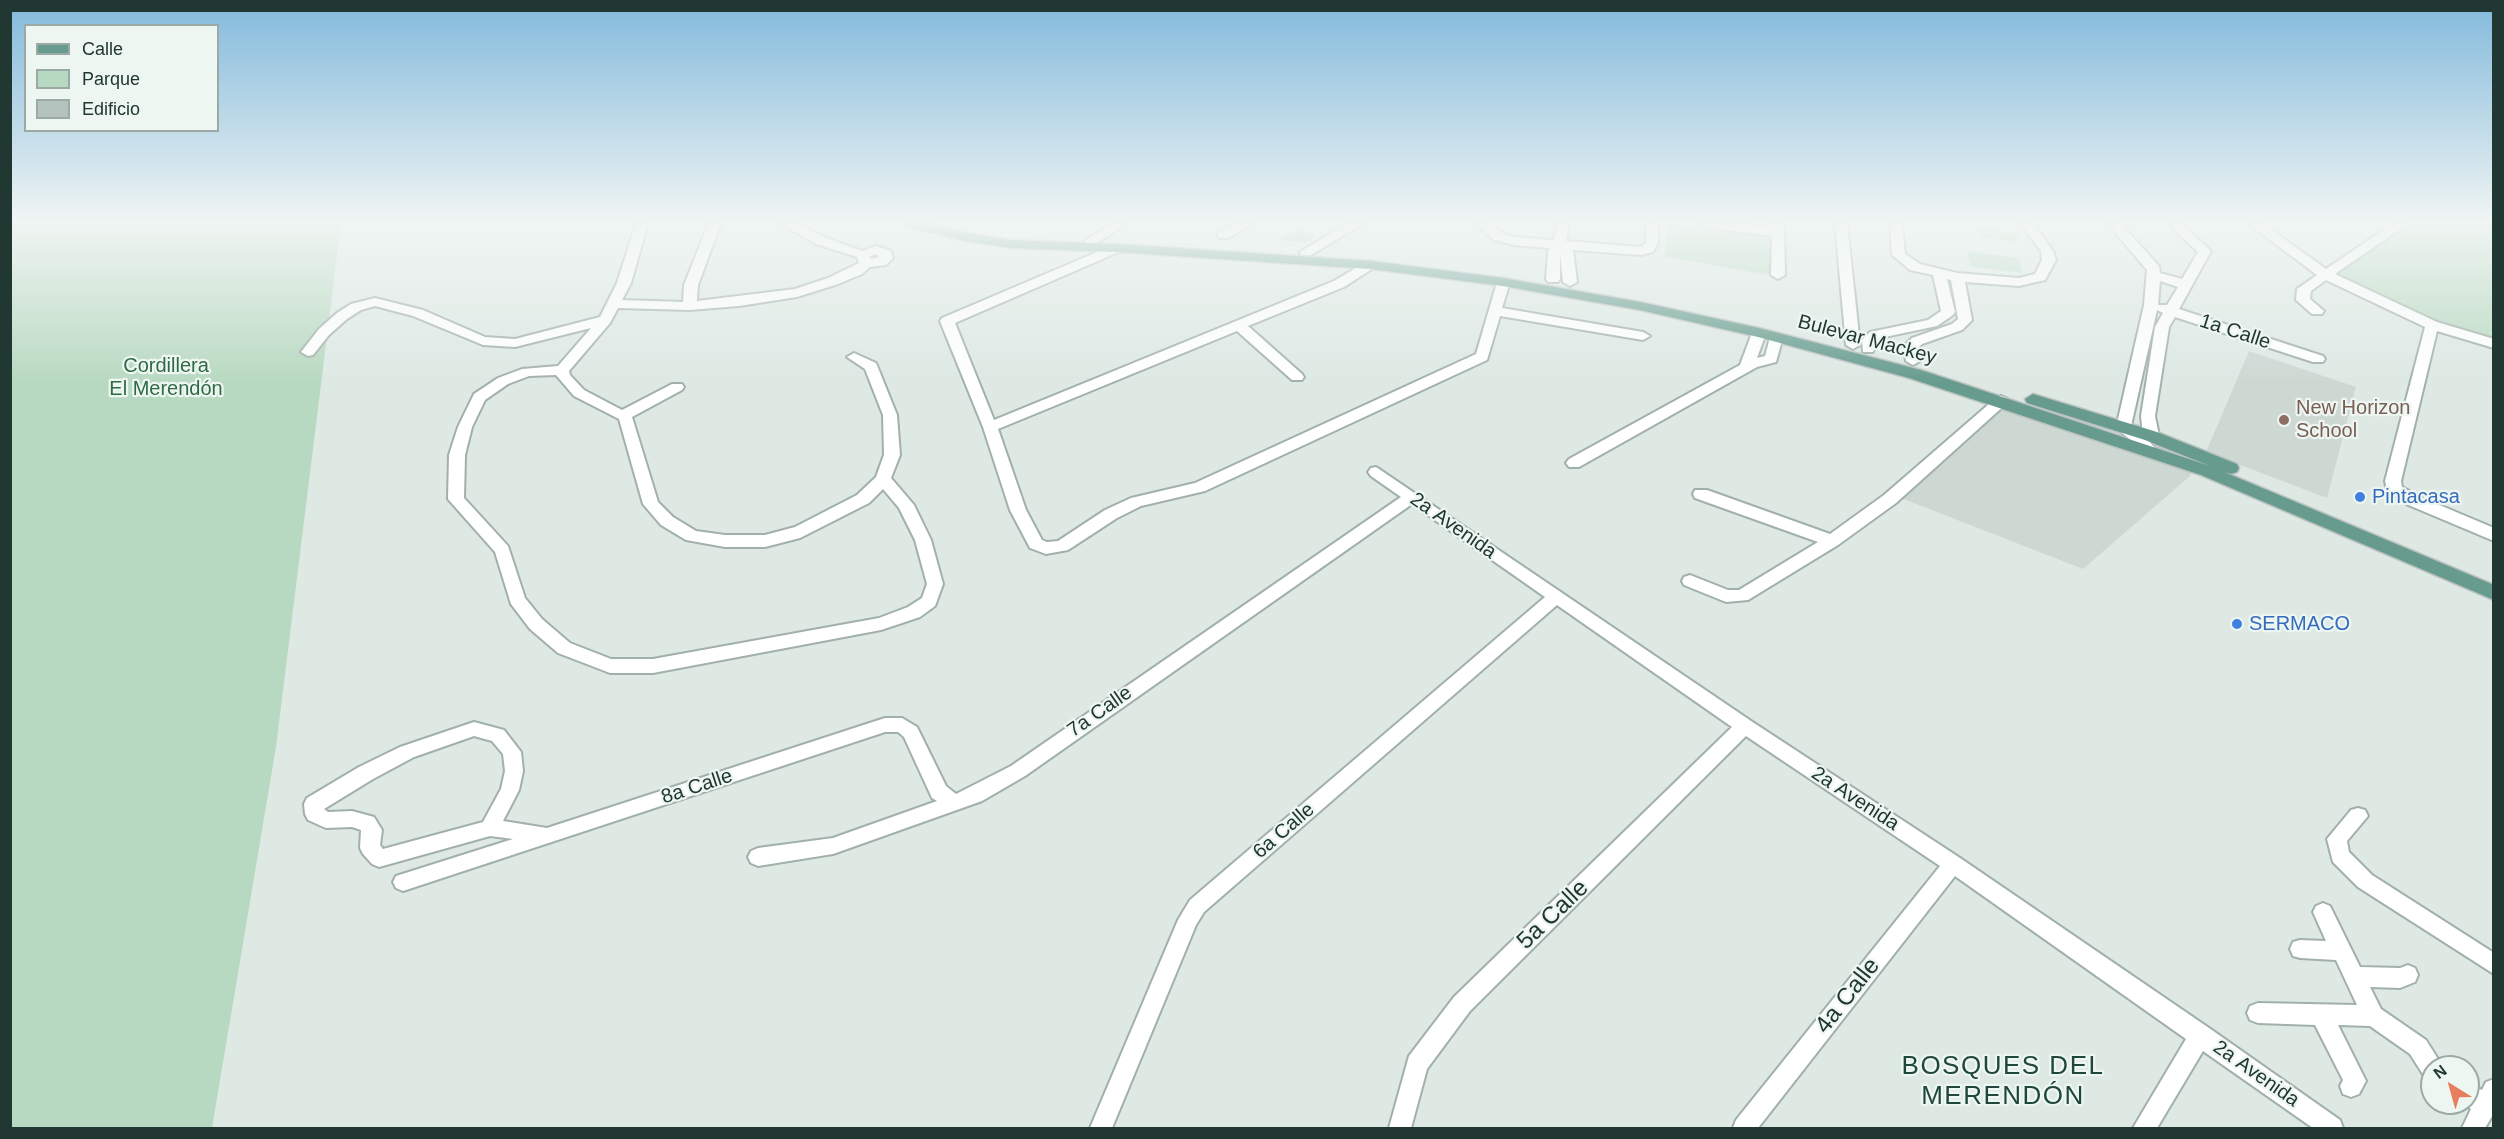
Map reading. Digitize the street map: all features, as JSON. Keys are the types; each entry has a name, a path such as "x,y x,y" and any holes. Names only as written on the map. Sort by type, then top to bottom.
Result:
{"main road":[{"name":"Bulevar Mackey","path":"1455,276 1503,282 1640,306 1759,333 1780,334 1861,347 1913,361 2123,428 2150,444 2207,471 2493,592"},
{"name":"Bulevar Mackey","path":"1527,276 1570,282 1780,334 2150,444 2202,455 2493,579"}],"street":[{"path":"626,276 605,320 562,370 527,372 503,381 479,397 465,427 457,455 456,499 502,550 518,600 536,624 564,648 610,666 653,666 881,624 914,612 929,602 935,584 923,540 906,505 883,479"},
{"path":"690,306 691,285 694,276"},
{"path":"614,304 690,306 739,302 797,293 845,276"},
{"path":"1051,276 947,321 990,427 1011,494 1036,544 1046,548 1062,546 1120,510 1157,496 1199,487 1482,357 1503,282"},
{"path":"990,427 1340,284 1354,276"},
{"path":"1570,276 1570,282"},
{"path":"1850,276 1861,347"},
{"path":"1861,347 1875,335 1932,323 1948,312 1940,276"},
{"path":"1952,276 2019,282 2040,276"},
{"path":"2123,428 2151,305 2154,276"},
{"path":"2158,276 2187,285"},
{"path":"2150,444 2148,418 2162,331 2192,276"},
{"path":"2317,311 2303,300 2302,295 2304,289 2324,276"},
{"path":"2328,276 2432,325 2493,344"},
{"path":"1913,361 1911,347 1917,341 1957,327 1965,320 1957,277"},
{"path":"308,352 324,332 342,316 356,307 375,302 418,313 483,341 515,343 605,320"},
{"name":"1a Calle","path":"2151,305 2318,359"},
{"path":"1495,311 1643,336"},
{"path":"1239,325 1297,377"},
{"path":"2432,325 2393,482 2395,490 2412,500 2493,535"},
{"path":"2146,326 2162,331"},
{"path":"1746,368 1759,333"},
{"path":"1574,463 1746,368 1771,359 1780,334"},
{"path":"2140,352 2157,373"},
{"path":"624,415 629,425 651,504 667,521 692,536 726,542 765,541 800,531 863,499 883,479 892,455 890,415 871,366 854,357"},
{"path":"562,370 563,376 579,393 617,414 624,415 677,387"},
{"path":"1690,581 1726,596 1742,596 1832,541 1890,499 2001,401"},
{"name":"2a Avenida","path":"1376,472 1745,726 1953,864 2332,1128"},
{"path":"1701,494 1832,541"},
{"name":"7a Calle","path":"758,857 833,846 975,795 1018,771 1411,497"},
{"name":"6a Calle","path":"1101,1128 1188,920 1197,906 1556,597"},
{"name":"8a Calle","path":"403,882 885,725 902,725 911,732 939,792 953,802"},
{"name":"5a Calle","path":"1400,1128 1417,1064 1462,1004 1745,726"},
{"path":"490,828 510,790 514,771 512,752 498,735 474,729 407,752 314,804 315,814 326,820 351,819 367,823 372,830 370,848 379,858 490,828 547,836"},
{"path":"2358,816 2337,839 2340,856 2365,881 2493,965"},
{"name":"4a Calle","path":"1744,1128 1953,864"},
{"path":"2322,912 2373,1016 2418,1047 2423,1055"},
{"path":"2300,949 2342,951"},
{"path":"2354,977 2400,978 2408,975"},
{"path":"2258,1013 2373,1016"},
{"path":"2321,1015 2355,1081 2351,1086"},
{"path":"2144,1128 2201,1035"},
{"path":"2473,1128 2487,1103"}],"shaded area":[{"name":"New Horizon School","path":"2249,351 2356,387 2327,498 2206,452"},
{"path":"2006,405 2191,471 2190,476 2083,569 1901,498"}],"green space":[{"name":"Cordillera El Merendón","path":"10,276 334,276 276,747 212,1128 11,1128"},
{"path":"2332,276 2493,276 2493,344 2432,325"}],"place":[{"name":"New Horizon School","path":"2284,420"},
{"name":"Pintacasa","path":"2360,497"},
{"name":"SERMACO","path":"2237,624"}],"district":[{"name":"BOSQUES DEL MERENDÓN","path":"2003,1082"}]}
